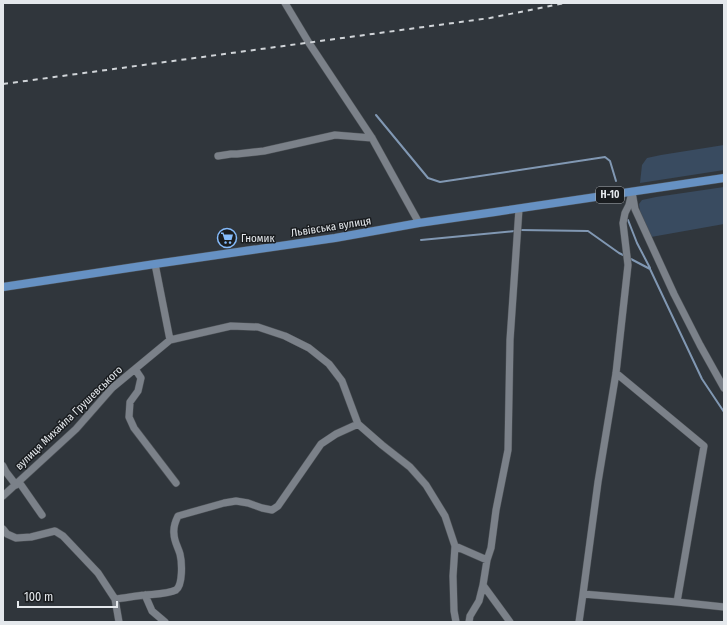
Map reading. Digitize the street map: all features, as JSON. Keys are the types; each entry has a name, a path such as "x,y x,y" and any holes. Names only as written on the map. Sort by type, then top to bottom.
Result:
{"main road":[{"name":"Н-10","path":"518,209 724,178"},
{"name":"Львівська вулиця","path":"3,287 335,238 419,222 518,209"}],"street":[{"path":"285,3 372,138 419,222"},
{"path":"218,156 264,151 335,135 372,138"},
{"path":"579,622 598,482 616,373 628,265 623,222 625,212 630,205 632,192"},
{"path":"632,192 635,209 674,294 724,388"},
{"path":"469,622 470,616 479,601 483,585 508,450 510,340 518,209"},
{"path":"155,264 170,340 231,326 258,327 285,336 309,348 329,364 342,381 358,424 410,467 426,485 445,516 455,546 453,576 454,611 456,622"},
{"name":"вулиця Михайла Грушевського","path":"3,496 76,429 112,388 170,340"},
{"path":"135,369 141,378 138,391 130,402 129,417 134,428 176,483"},
{"path":"616,373 704,446 677,602"},
{"path":"115,599 163,593 175,590 178,587 182,569 180,555 174,535 174,526 178,516 236,500 272,510 278,506 321,444 336,434 358,424"},
{"name":"вулиця Михайла Грушевського","path":"3,466 6,472 17,483"},
{"path":"17,483 42,515"},
{"path":"3,529 8,534 16,538 30,537 55,531 64,536 98,573 115,599 119,622"},
{"path":"455,546 487,560"},
{"path":"483,585 510,622"},
{"path":"583,594 724,607"},
{"path":"145,595 152,611 165,622"}],"shaded area":[{"path":"724,145 724,170 640,183 642,165 647,158"},
{"path":"724,187 724,224 651,237 640,212 639,204 642,200"}],"waterway":[{"path":"376,115 428,178 440,182 605,157 610,161 616,181"},
{"path":"628,220 637,243 650,268"},
{"path":"520,230 588,231 625,256"},
{"path":"421,240 515,231"},
{"path":"629,258 650,269 702,379 724,412"}],"railway":[{"path":"3,84 490,18 565,3"}],"place":[{"name":"Гномик","path":"227,238"}]}
